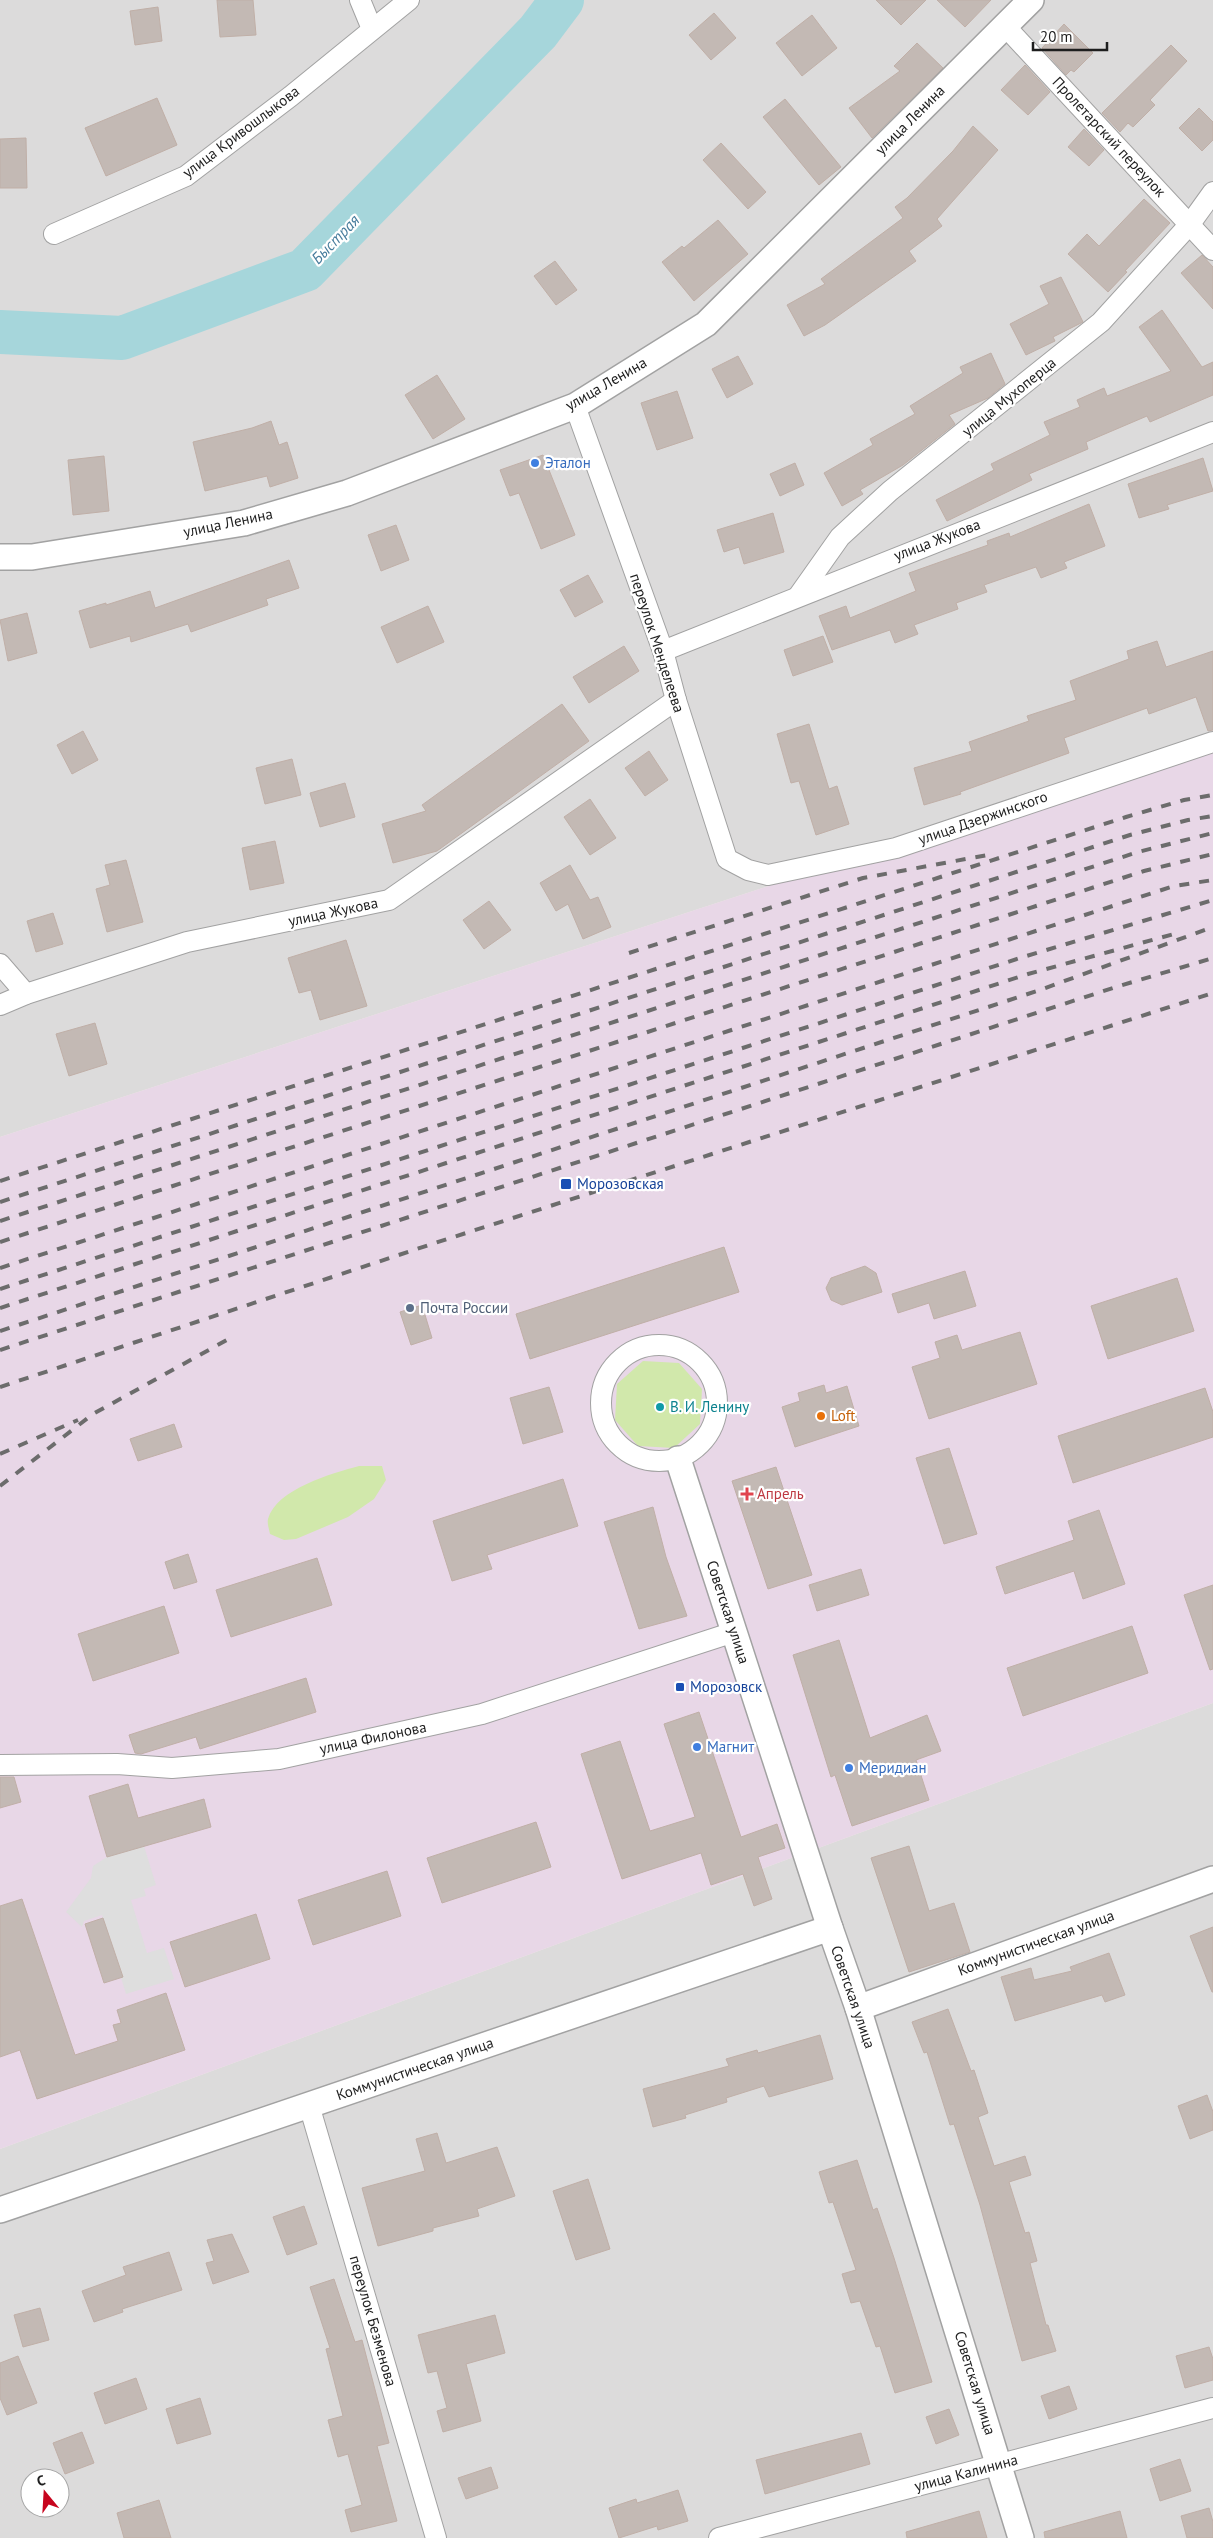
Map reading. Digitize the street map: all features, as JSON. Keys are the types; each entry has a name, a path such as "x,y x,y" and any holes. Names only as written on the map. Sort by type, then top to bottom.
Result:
{"street":[{"path":"360,0 372,29"},
{"name":"улица Кривошлыкова","path":"54,234 186,176 291,96 409,0"},
{"name":"улица Ленина","path":"0,556 32,557 244,523 347,493 575,406 706,324 1031,0"},
{"name":"Пролетарский переулок","path":"1004,26 1213,250"},
{"name":"улица Мухоперца","path":"799,595 840,537 890,491 1101,322 1190,224 1213,192"},
{"name":"переулок Менделеева","path":"575,406 663,650 676,700 727,858 748,870"},
{"name":"улица Жукова","path":"663,650 1213,432"},
{"name":"улица Жукова","path":"0,1005 26,994 187,942 389,900 676,700"},
{"name":"улица Дзержинского","path":"748,870 768,874 896,848 1213,742"},
{"path":"0,964 26,994"},
{"path":"672,1344 699,1358 716,1384 717,1415 703,1442 678,1459 647,1460 620,1446 603,1421 601,1390 615,1363 641,1346 672,1344"},
{"name":"Советская улица","path":"678,1459 830,1928 858,2008 1021,2538"},
{"name":"улица Филонова","path":"0,1765 117,1764 172,1768 279,1759 482,1714 734,1632"},
{"name":"Коммунистическая улица","path":"858,2008 1213,1879"},
{"name":"Коммунистическая улица","path":"0,2210 830,1928"},
{"name":"переулок Безменова","path":"309,2105 436,2538"},
{"name":"улица Калинина","path":"719,2538 1213,2408"}],"shaded area":[{"path":"0,0 1213,0 1213,741 0,1137"},
{"path":"1213,741 1213,1703 0,2149 0,1137"},
{"path":"1213,1703 1213,2538 0,2538 0,2149"},
{"path":"144,1846 156,1885 144,1889 146,1896 131,1900 147,1953 164,1948 174,1979 126,1994 102,1915 84,1921 82,1927 66,1912 91,1878 93,1866 107,1857"}],"green space":[{"path":"643,1361 679,1363 702,1389 700,1424 674,1448 638,1446 615,1420 617,1384"},
{"path":"359,1466 382,1466 386,1480 374,1499 348,1517 296,1539 284,1540 270,1534 268,1519 273,1508 282,1499 293,1491 321,1478"}],"building":[{"path":"217,0 253,0 256,35 220,37"},
{"path":"876,0 926,0 901,25"},
{"path":"937,0 991,0 965,27"},
{"path":"158,7 162,41 135,45 130,11"},
{"path":"714,13 736,38 711,60 689,35"},
{"path":"812,15 837,48 802,76 776,43"},
{"path":"1064,24 1093,53 1074,72 1071,70 1066,75 1042,48"},
{"path":"917,43 943,68 872,138 849,108 900,71 894,66"},
{"path":"1171,45 1187,61 1150,100 1155,105 1133,127 1128,123 1120,132 1102,113"},
{"path":"1025,65 1050,92 1028,115 1001,90"},
{"path":"157,98 177,145 106,176 85,128"},
{"path":"785,99 841,167 819,185 763,117"},
{"path":"1199,108 1213,122 1213,140 1202,151 1179,128"},
{"path":"973,126 998,150 937,219 942,226 909,251 916,261 825,325 804,336 787,305 825,284 821,279 903,218 895,207 907,198 953,151"},
{"path":"1084,129 1104,150 1089,166 1068,147"},
{"path":"26,138 27,188 0,188 0,139"},
{"path":"721,143 766,192 748,209 703,160"},
{"path":"1144,199 1170,223 1108,292 1068,254 1087,234 1099,246"},
{"path":"718,220 748,254 694,301 662,262 682,246 684,248"},
{"path":"1202,255 1213,267 1213,309 1181,273"},
{"path":"555,261 577,290 556,305 534,276"},
{"path":"1061,277 1083,322 1053,337 1055,341 1026,355 1010,324 1049,304 1040,286"},
{"path":"1162,310 1202,367 1213,362 1213,395 1150,422 1147,416 1086,442 1088,449 1029,474 1032,480 947,521 936,500 994,470 991,464 1050,435 1044,422 1080,407 1077,400 1104,388 1107,396 1171,371 1139,327"},
{"path":"991,353 1005,384 988,398 949,415 955,424 903,465 860,490 863,494 842,506 824,473 873,445 870,439 915,414 910,406 963,373 960,367"},
{"path":"738,356 753,384 727,398 712,369"},
{"path":"437,375 465,419 433,439 405,395"},
{"path":"677,391 693,438 657,450 641,403"},
{"path":"271,421 279,445 287,442 298,478 270,487 267,476 205,491 193,442 252,428"},
{"path":"543,455 575,535 541,549 519,493 510,496 500,470"},
{"path":"104,456 109,511 73,515 68,460"},
{"path":"1203,458 1213,491 1167,505 1169,509 1139,518 1128,484"},
{"path":"795,463 804,485 780,496 770,474"},
{"path":"1089,504 1105,546 1064,562 1067,568 1041,578 1036,567 984,585 987,592 956,603 958,609 914,625 918,634 895,643 890,630 832,650 819,616 846,606 850,618 916,591 909,573 988,545 987,541 1009,533 1010,537"},
{"path":"773,513 784,552 744,564 739,547 724,552 717,530"},
{"path":"396,525 409,560 381,571 368,535"},
{"path":"289,560 299,588 266,599 268,605 191,632 188,624 131,642 130,636 90,648 79,611 106,603 106,605 150,591 155,608"},
{"path":"588,575 603,602 575,617 560,590"},
{"path":"428,606 444,642 397,663 381,627"},
{"path":"27,613 37,653 8,661 0,620"},
{"path":"823,636 833,662 793,676 784,650"},
{"path":"1157,641 1166,667 1213,651 1213,730 1208,731 1196,697 1149,714 1147,708 1064,738 1069,753 960,792 961,794 924,805 914,768 972,751 969,742 1029,721 1027,716 1076,700 1070,681 1129,659 1127,651"},
{"path":"624,646 639,671 589,703 573,677"},
{"path":"562,704 589,741 437,851 393,863 382,824 426,811 422,805"},
{"path":"809,724 829,789 837,786 849,824 816,835 799,781 791,783 777,734"},
{"path":"83,731 98,760 72,774 57,745"},
{"path":"649,751 668,780 645,796 625,768"},
{"path":"292,759 301,795 265,804 256,768"},
{"path":"345,783 355,817 320,827 310,793"},
{"path":"590,799 616,838 590,855 564,817"},
{"path":"275,841 284,883 250,890 242,848"},
{"path":"126,860 143,922 107,932 96,889 110,885 105,865"},
{"path":"570,865 590,900 598,897 611,927 583,939 568,904 556,911 540,883"},
{"path":"489,901 511,930 484,949 463,920"},
{"path":"53,913 63,944 36,952 27,921"},
{"path":"346,940 367,1006 320,1020 311,990 299,993 288,958"},
{"path":"95,1023 107,1064 69,1076 56,1034"},
{"path":"724,1247 739,1292 530,1359 516,1314"},
{"path":"865,1266 876,1273 882,1292 842,1305 831,1300 826,1288 831,1278"},
{"path":"965,1271 976,1306 934,1319 929,1303 898,1313 892,1294"},
{"path":"1177,1278 1194,1331 1108,1359 1091,1306"},
{"path":"422,1305 432,1338 411,1345 400,1312"},
{"path":"1020,1332 1037,1384 929,1419 912,1367 940,1358 935,1342 957,1335 962,1350"},
{"name":"Loft","path":"824,1385 826,1393 847,1386 859,1426 795,1447 782,1407 800,1401 798,1393"},
{"path":"549,1387 563,1432 523,1444 510,1398"},
{"path":"1205,1388 1213,1412 1213,1437 1073,1483 1058,1436"},
{"path":"174,1424 182,1447 138,1461 130,1439"},
{"path":"949,1448 977,1534 944,1544 916,1458"},
{"path":"776,1467 812,1575 768,1589 732,1481"},
{"path":"563,1479 578,1526 487,1555 492,1569 452,1581 433,1521"},
{"path":"653,1507 666,1557 687,1616 639,1629 604,1522"},
{"path":"1099,1510 1125,1584 1083,1599 1074,1571 1005,1594 996,1567 1074,1540 1068,1521"},
{"path":"188,1554 197,1582 174,1589 165,1562"},
{"path":"317,1558 332,1605 231,1637 216,1590"},
{"path":"861,1569 869,1595 817,1611 809,1585"},
{"path":"1213,1585 1213,1669 1210,1670 1184,1595"},
{"path":"164,1606 179,1653 93,1681 78,1634"},
{"path":"1132,1626 1148,1673 1023,1716 1007,1668"},
{"path":"839,1640 870,1738 927,1715 941,1751 916,1760 929,1800 852,1826 835,1775 831,1777 793,1655"},
{"path":"306,1678 316,1712 200,1749 196,1737 141,1754 135,1753 129,1735"},
{"path":"699,1712 741,1837 777,1824 785,1848 758,1857 772,1899 754,1906 743,1874 711,1885 701,1853 622,1879 581,1754 620,1741 650,1831 695,1817 664,1724"},
{"path":"0,1777 14,1777 21,1802 0,1808"},
{"path":"128,1784 138,1818 204,1799 211,1827 107,1857 89,1796"},
{"path":"536,1822 551,1867 442,1903 427,1858"},
{"path":"909,1846 929,1911 954,1903 970,1952 909,1972 871,1858"},
{"path":"387,1871 401,1916 313,1945 298,1900"},
{"path":"22,1899 75,2055 118,2041 113,2025 121,2023 117,2010 166,1993 185,2050 37,2099 20,2050 0,2057 0,1906"},
{"path":"256,1914 270,1959 185,1987 170,1942"},
{"path":"103,1918 123,1977 104,1983 85,1924"},
{"path":"1213,1927 1213,1992 1212,1992 1190,1936"},
{"path":"1109,1953 1125,1995 1105,2002 1102,1995 1015,2021 1001,1977 1031,1968 1034,1980 1072,1971 1070,1967"},
{"path":"948,2009 971,2071 974,2070 988,2113 978,2117 994,2166 1025,2156 1031,2175 1009,2182 1025,2233 1029,2232 1037,2261 1030,2263 1046,2325 1048,2325 1056,2351 1022,2361 980,2205 954,2124 950,2125 927,2052 924,2053 912,2022"},
{"path":"820,2035 833,2079 769,2097 764,2086 726,2098 727,2102 685,2115 686,2118 653,2127 643,2089 729,2066 726,2059 757,2050 758,2053"},
{"path":"1207,2095 1213,2112 1213,2130 1190,2139 1178,2106"},
{"path":"437,2133 446,2163 497,2147 515,2196 477,2209 479,2216 433,2228 433,2231 378,2246 362,2188 425,2171 416,2139"},
{"path":"857,2160 873,2210 877,2208 894,2258 932,2382 895,2393 880,2346 876,2347 860,2301 851,2303 842,2274 856,2270 833,2202 829,2203 819,2172"},
{"path":"588,2179 610,2249 576,2260 553,2191"},
{"path":"304,2206 317,2244 287,2255 273,2217"},
{"path":"232,2234 249,2272 213,2284 206,2263 214,2261 207,2240"},
{"path":"169,2252 182,2290 122,2309 123,2312 94,2322 82,2291 126,2275 123,2267"},
{"path":"334,2279 355,2342 362,2340 389,2443 377,2446 397,2521 351,2532 345,2510 362,2505 348,2454 338,2457 328,2420 343,2416 326,2349 330,2348 310,2287"},
{"path":"40,2308 49,2340 23,2347 14,2315"},
{"path":"495,2315 505,2353 466,2364 481,2421 443,2432 437,2411 447,2408 437,2371 428,2373 418,2335"},
{"path":"1209,2347 1213,2359 1213,2380 1185,2388 1176,2356"},
{"path":"18,2356 37,2403 7,2415 0,2398 0,2363"},
{"path":"136,2378 147,2409 105,2424 94,2393"},
{"path":"1069,2386 1077,2409 1049,2419 1041,2396"},
{"path":"200,2398 211,2434 177,2444 166,2409"},
{"path":"949,2409 959,2435 936,2444 926,2417"},
{"path":"82,2432 94,2463 70,2472 70,2468 63,2468 53,2443"},
{"path":"861,2433 870,2464 765,2494 756,2460"},
{"path":"1180,2459 1191,2491 1160,2501 1150,2469"},
{"path":"491,2467 498,2488 466,2499 458,2478"},
{"path":"678,2490 688,2521 658,2530 657,2526 619,2538 609,2508 636,2499 637,2503"},
{"path":"159,2500 171,2538 124,2538 117,2513"},
{"path":"1209,2508 1213,2522 1213,2538 1187,2538 1181,2516"},
{"path":"979,2511 987,2538 907,2538 906,2532"},
{"path":"1120,2511 1127,2538 1045,2538 1044,2532"}],"waterway":[{"name":"Быстрая","path":"0,332 122,338 305,270 538,32 562,0"}],"railway":[{"path":"0,1181 1126,817 1184,800 1213,795"},
{"path":"0,1202 1130,835 1188,820 1213,816"},
{"path":"0,1221 1138,852 1213,833"},
{"path":"629,953 863,878 993,854"},
{"path":"0,1242 1144,871 1213,854"},
{"path":"0,1268 1174,886 1213,880"},
{"path":"0,1289 1023,957 1213,900"},
{"path":"0,1331 1037,991 1213,927"},
{"path":"0,1308 1028,974 1174,934"},
{"path":"0,1350 1116,987 1213,958"},
{"path":"0,1387 435,1243 1213,993"},
{"path":"0,1486 93,1414 234,1336"},
{"path":"0,1454 78,1420"}],"place":[{"name":"Эталон","path":"535,463"},
{"name":"Морозовская","path":"566,1184"},
{"name":"Почта России","path":"410,1308"},
{"name":"В. И. Ленину","path":"660,1407"},
{"name":"Loft","path":"821,1416"},
{"name":"Апрель","path":"747,1494"},
{"name":"Морозовск","path":"680,1687"},
{"name":"Магнит","path":"697,1747"},
{"name":"Меридиан","path":"849,1768"}]}
